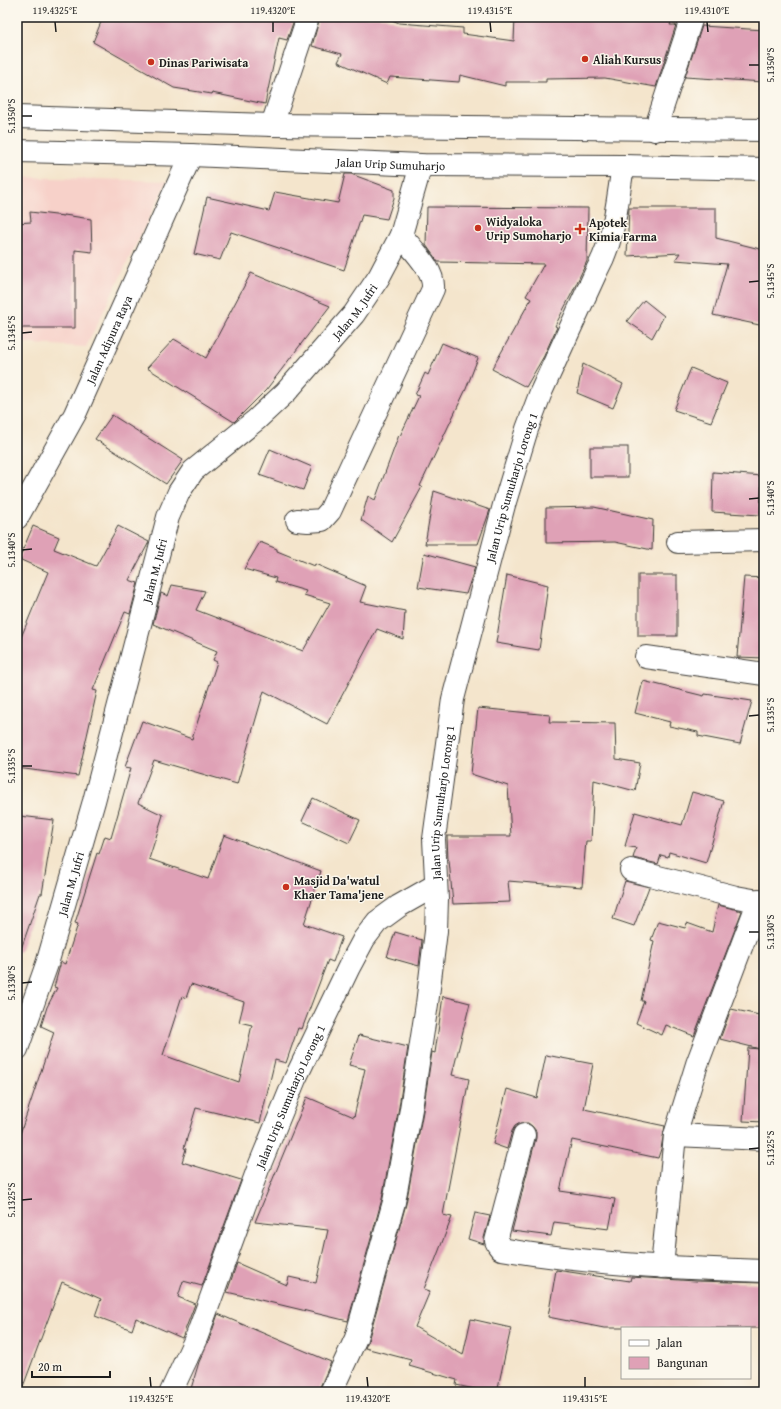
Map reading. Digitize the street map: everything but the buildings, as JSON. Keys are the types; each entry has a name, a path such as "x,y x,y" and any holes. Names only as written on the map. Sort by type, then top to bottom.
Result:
{"main road":[{"path":"272,125 308,17"},
{"path":"655,130 692,17"},
{"path":"17,117 272,125 764,130"},
{"name":"Jalan Urip Sumuharjo","path":"17,151 191,155 421,165 623,166 764,169"},
{"name":"Jalan Adipura Raya","path":"17,518 76,414 191,155"},
{"name":"Jalan M. Jufri","path":"17,1049 47,964 94,801 168,516 179,492 193,471 256,420 286,392 354,314 379,277 401,235 421,165"},
{"name":"Jalan Urip Sumuharjo Lorong 1","path":"171,1392 205,1315 258,1169 295,1079 349,967 364,939 377,922 399,906 436,885 434,839 453,698 496,540 504,505 532,414 605,255 614,222 623,166"},
{"path":"297,520 308,522 322,520 330,511 433,289 434,283 428,270 401,235"},
{"path":"678,542 764,540 764,533"},
{"path":"646,657 764,674"},
{"path":"631,870 736,897 761,901 697,1064 675,1135 662,1267"},
{"path":"330,1392 356,1338 394,1202 411,1109 427,1004 436,931 438,899 436,885"},
{"path":"524,1135 496,1241 502,1249 599,1262 662,1267 764,1271"},
{"path":"675,1135 764,1139"}],"shaded area":[{"path":"17,177 167,181 86,347 17,343"}],"place":[{"name":"Aliah Kursus","path":"585,59"},
{"name":"Dinas Pariwisata","path":"151,62"},
{"name":"Widyaloka Urip Sumoharjo","path":"478,228"},
{"name":"Apotek Kimia Farma","path":"580,229"},
{"name":"Masjid Da'watul Khaer Tama'jene","path":"286,887"}]}
